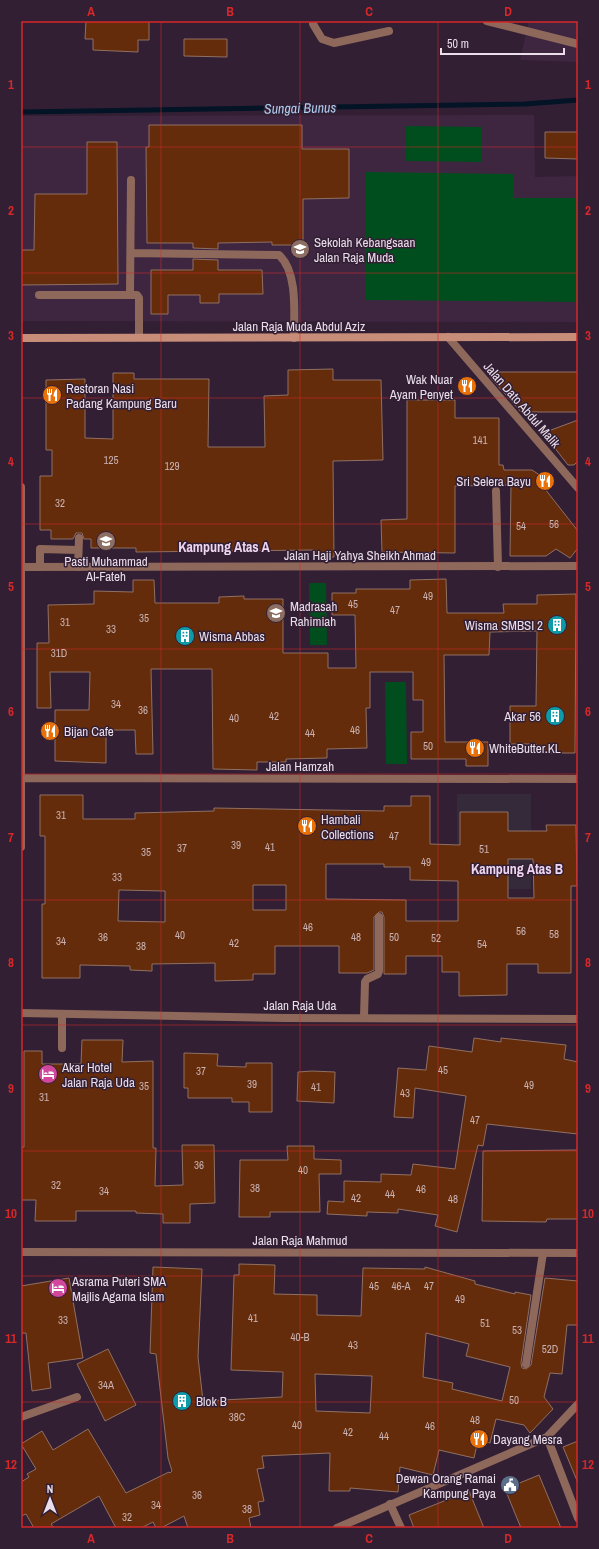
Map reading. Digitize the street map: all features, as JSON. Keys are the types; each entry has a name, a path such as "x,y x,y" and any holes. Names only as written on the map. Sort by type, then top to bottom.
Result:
{"main road":[{"name":"Jalan Raja Muda Abdul Aziz","path":"21,338 578,337"}],"street":[{"path":"313,21 313,24 322,39 334,43 389,31"},
{"path":"487,21 578,44"},
{"path":"130,294 131,180"},
{"path":"131,253 279,255 286,261 290,271 294,314 294,338"},
{"path":"39,295 137,295 139,298 139,337"},
{"name":"Jalan Dato Abdul Malik","path":"448,337 578,488"},
{"path":"21,487 21,847"},
{"path":"496,491 498,567"},
{"path":"78,567 79,538"},
{"path":"40,567 40,549 78,550"},
{"name":"Jalan Haji Yahya Sheikh Ahmad","path":"21,567 578,566"},
{"name":"Jalan Hamzah","path":"21,778 578,779"},
{"path":"364,1017 365,982 367,979 378,974 379,971 379,917"},
{"name":"Jalan Raja Uda","path":"21,1013 578,1019"},
{"path":"62,1014 62,1048"},
{"name":"Jalan Raja Mahmud","path":"21,1252 578,1253"},
{"path":"526,1364 543,1253"},
{"path":"21,1417 77,1397"},
{"path":"337,1528 547,1437 578,1404"},
{"path":"547,1437 578,1518"},
{"path":"390,1504 401,1528"}],"shaded area":[{"path":"529,21 578,21 578,62 520,60"},
{"name":"Sekolah Kebangsaan Jalan Raja Muda","path":"534,115 535,177 578,176 578,322 21,321 21,116"},
{"path":"457,794 531,794 531,889 457,889"}],"green space":[{"path":"406,126 482,127 481,162 406,161"},
{"path":"366,172 514,174 514,198 578,198 578,302 365,300"},
{"path":"309,583 326,583 327,645 310,645"},
{"path":"385,682 406,682 407,764 386,764"}],"building":[{"path":"86,21 149,21 149,40 138,40 138,52 93,50 93,39 85,39"},
{"path":"184,39 227,39 227,57 184,56"},
{"path":"149,125 302,125 302,149 349,149 349,198 303,199 303,245 272,245 272,242 218,243 218,249 193,248 193,243 147,243 146,147 149,147"},
{"path":"545,132 578,132 578,159 545,158"},
{"path":"87,142 117,142 118,284 21,285 21,250 34,250 35,194 87,194"},
{"path":"193,259 218,260 218,270 262,270 263,294 219,294 219,303 200,303 200,295 168,295 168,314 151,314 151,270 193,270"},
{"path":"333,369 333,380 381,380 383,460 333,461 334,557 314,557 314,550 136,552 136,548 91,548 91,539 84,539 82,533 76,533 73,539 51,539 51,530 40,530 40,476 52,476 52,450 46,450 46,380 85,379 85,438 113,439 113,373 134,373 134,379 209,379 208,447 265,447 264,396 288,395 288,370"},
{"path":"489,372 578,372 578,412 521,412 490,377"},
{"path":"407,400 455,400 455,418 499,418 499,465 503,465 504,470 532,470 552,483 545,489 578,531 578,548 570,558 556,549 546,556 510,556 511,485 455,486 455,553 382,552 381,520 407,519"},
{"path":"578,420 578,461 574,465 568,465 543,433"},
{"path":"446,579 447,613 504,613 503,604 537,604 537,595 576,594 575,753 536,753 536,744 510,744 510,706 536,706 537,631 490,632 489,655 444,655 445,742 488,742 488,766 466,766 466,759 411,759 411,732 423,732 423,700 413,700 413,672 370,672 370,708 366,708 367,748 327,749 327,758 286,759 286,762 257,762 257,770 213,769 212,669 151,669 153,754 136,754 135,730 106,730 106,763 55,761 55,710 89,710 90,672 50,672 51,708 37,708 37,643 49,643 48,605 94,604 94,591 133,592 133,580 154,580 155,603 219,603 219,597 244,596 244,599 283,599 283,653 328,653 328,668 356,668 355,615 332,615 332,593 356,593 356,589 410,589 410,580"},
{"path":"40,795 83,795 83,819 135,819 135,813 214,811 214,808 384,811 384,806 411,806 411,796 430,796 430,844 460,845 460,812 508,812 508,831 547,831 546,825 576,825 577,886 571,886 571,973 538,973 538,964 507,964 507,995 459,996 459,972 442,972 442,956 406,956 406,974 384,974 384,917 382,912 379,912 374,917 374,970 367,973 339,973 339,946 275,946 275,974 253,974 253,980 215,981 215,963 152,964 152,971 130,970 130,966 80,965 80,978 42,978 42,904 45,904 45,836 40,836","holes":["508,859 533,859 534,898 508,898","326,864 384,864 384,867 410,867 410,880 458,881 458,921 406,921 406,900 326,899","253,885 286,885 286,910 253,910","119,890 165,891 165,922 118,921"]},
{"path":"474,1038 501,1042 501,1038 566,1045 564,1059 578,1062 578,1134 487,1124 483,1146 478,1145 457,1232 435,1226 438,1215 398,1209 398,1213 367,1212 367,1216 327,1214 328,1201 344,1202 344,1181 381,1182 381,1174 411,1175 413,1164 455,1169 466,1096 415,1088 413,1118 394,1117 398,1068 426,1070 429,1046 472,1052"},
{"path":"82,1040 123,1040 122,1062 153,1061 153,1148 156,1148 155,1186 183,1185 182,1145 214,1145 215,1203 190,1204 190,1223 163,1223 163,1214 136,1213 136,1211 76,1211 76,1221 35,1221 36,1200 21,1200 21,1147 24,1147 24,1051 42,1051 42,1064 81,1064"},
{"path":"184,1053 218,1054 217,1066 246,1067 246,1063 272,1063 272,1112 249,1112 249,1102 232,1102 232,1098 188,1098 188,1088 184,1088"},
{"path":"298,1072 335,1072 334,1103 297,1101"},
{"path":"287,1146 314,1146 314,1159 341,1160 341,1174 319,1174 320,1212 270,1212 270,1217 239,1217 240,1160 288,1160"},
{"path":"578,1150 578,1219 547,1219 546,1222 482,1221 483,1151"},
{"path":"239,1264 275,1265 274,1294 317,1295 317,1315 361,1316 363,1268 425,1269 425,1267 475,1281 475,1284 515,1294 515,1292 531,1295 521,1363 522,1368 526,1369 531,1365 545,1278 578,1281 578,1325 567,1325 562,1374 550,1373 544,1397 553,1409 530,1433 524,1425 496,1419 490,1443 478,1440 474,1458 439,1450 433,1475 400,1467 398,1492 350,1488 350,1491 329,1491 330,1453 262,1456 264,1468 257,1469 264,1501 258,1502 260,1515 249,1518 251,1528 188,1528 184,1516 161,1528 156,1528 153,1522 141,1528 116,1528 99,1496 51,1524 54,1528 34,1528 26,1514 21,1516 21,1482 29,1477 27,1474 36,1469 21,1444 42,1431 53,1450 88,1429 126,1493 172,1471 168,1458 156,1354 150,1353 153,1267 202,1269 198,1357 203,1401 282,1397 283,1372 231,1370 234,1275 239,1275","holes":["426,1333 469,1344 466,1356 510,1367 502,1401 452,1389 453,1383 423,1377","315,1374 372,1376 370,1413 316,1411"]},
{"path":"69,1278 83,1358 48,1363 51,1388 32,1391 26,1333 22,1333 21,1326 21,1286"},
{"path":"108,1349 136,1405 105,1421 77,1364"},
{"path":"578,1441 578,1483 563,1447"},
{"path":"539,1475 561,1528 521,1528 505,1489"},
{"path":"469,1491 484,1528 414,1528 409,1515"}],"waterway":[{"name":"Sungai Bunus","path":"21,112 525,104 578,100"}],"place":[{"name":"Sekolah Kebangsaan Jalan Raja Muda","path":"300,249"},
{"name":"Wak Nuar Ayam Penyet","path":"467,386"},
{"name":"Restoran Nasi Padang Kampung Baru","path":"52,395"},
{"name":"Sri Selera Bayu","path":"545,481"},
{"name":"Pasti Muhammad Al-Fateh","path":"106,541"},
{"name":"Madrasah Rahimiah","path":"276,613"},
{"name":"Wisma SMBSI 2","path":"557,625"},
{"name":"Wisma Abbas","path":"185,636"},
{"name":"Akar 56","path":"555,716"},
{"name":"Bijan Cafe","path":"50,731"},
{"name":"WhiteButter.KL","path":"475,748"},
{"name":"Hambali Collections","path":"307,826"},
{"name":"Akar Hotel Jalan Raja Uda","path":"48,1074"},
{"name":"Asrama Puteri SMA Majlis Agama Islam","path":"58,1288"},
{"name":"Blok B","path":"182,1401"},
{"name":"Dayang Mesra","path":"479,1439"},
{"name":"Dewan Orang Ramai Kampung Paya","path":"510,1485"}],"district":[{"name":"Kampung Atas A","path":"224,547"},
{"name":"Kampung Atas B","path":"517,869"}]}
